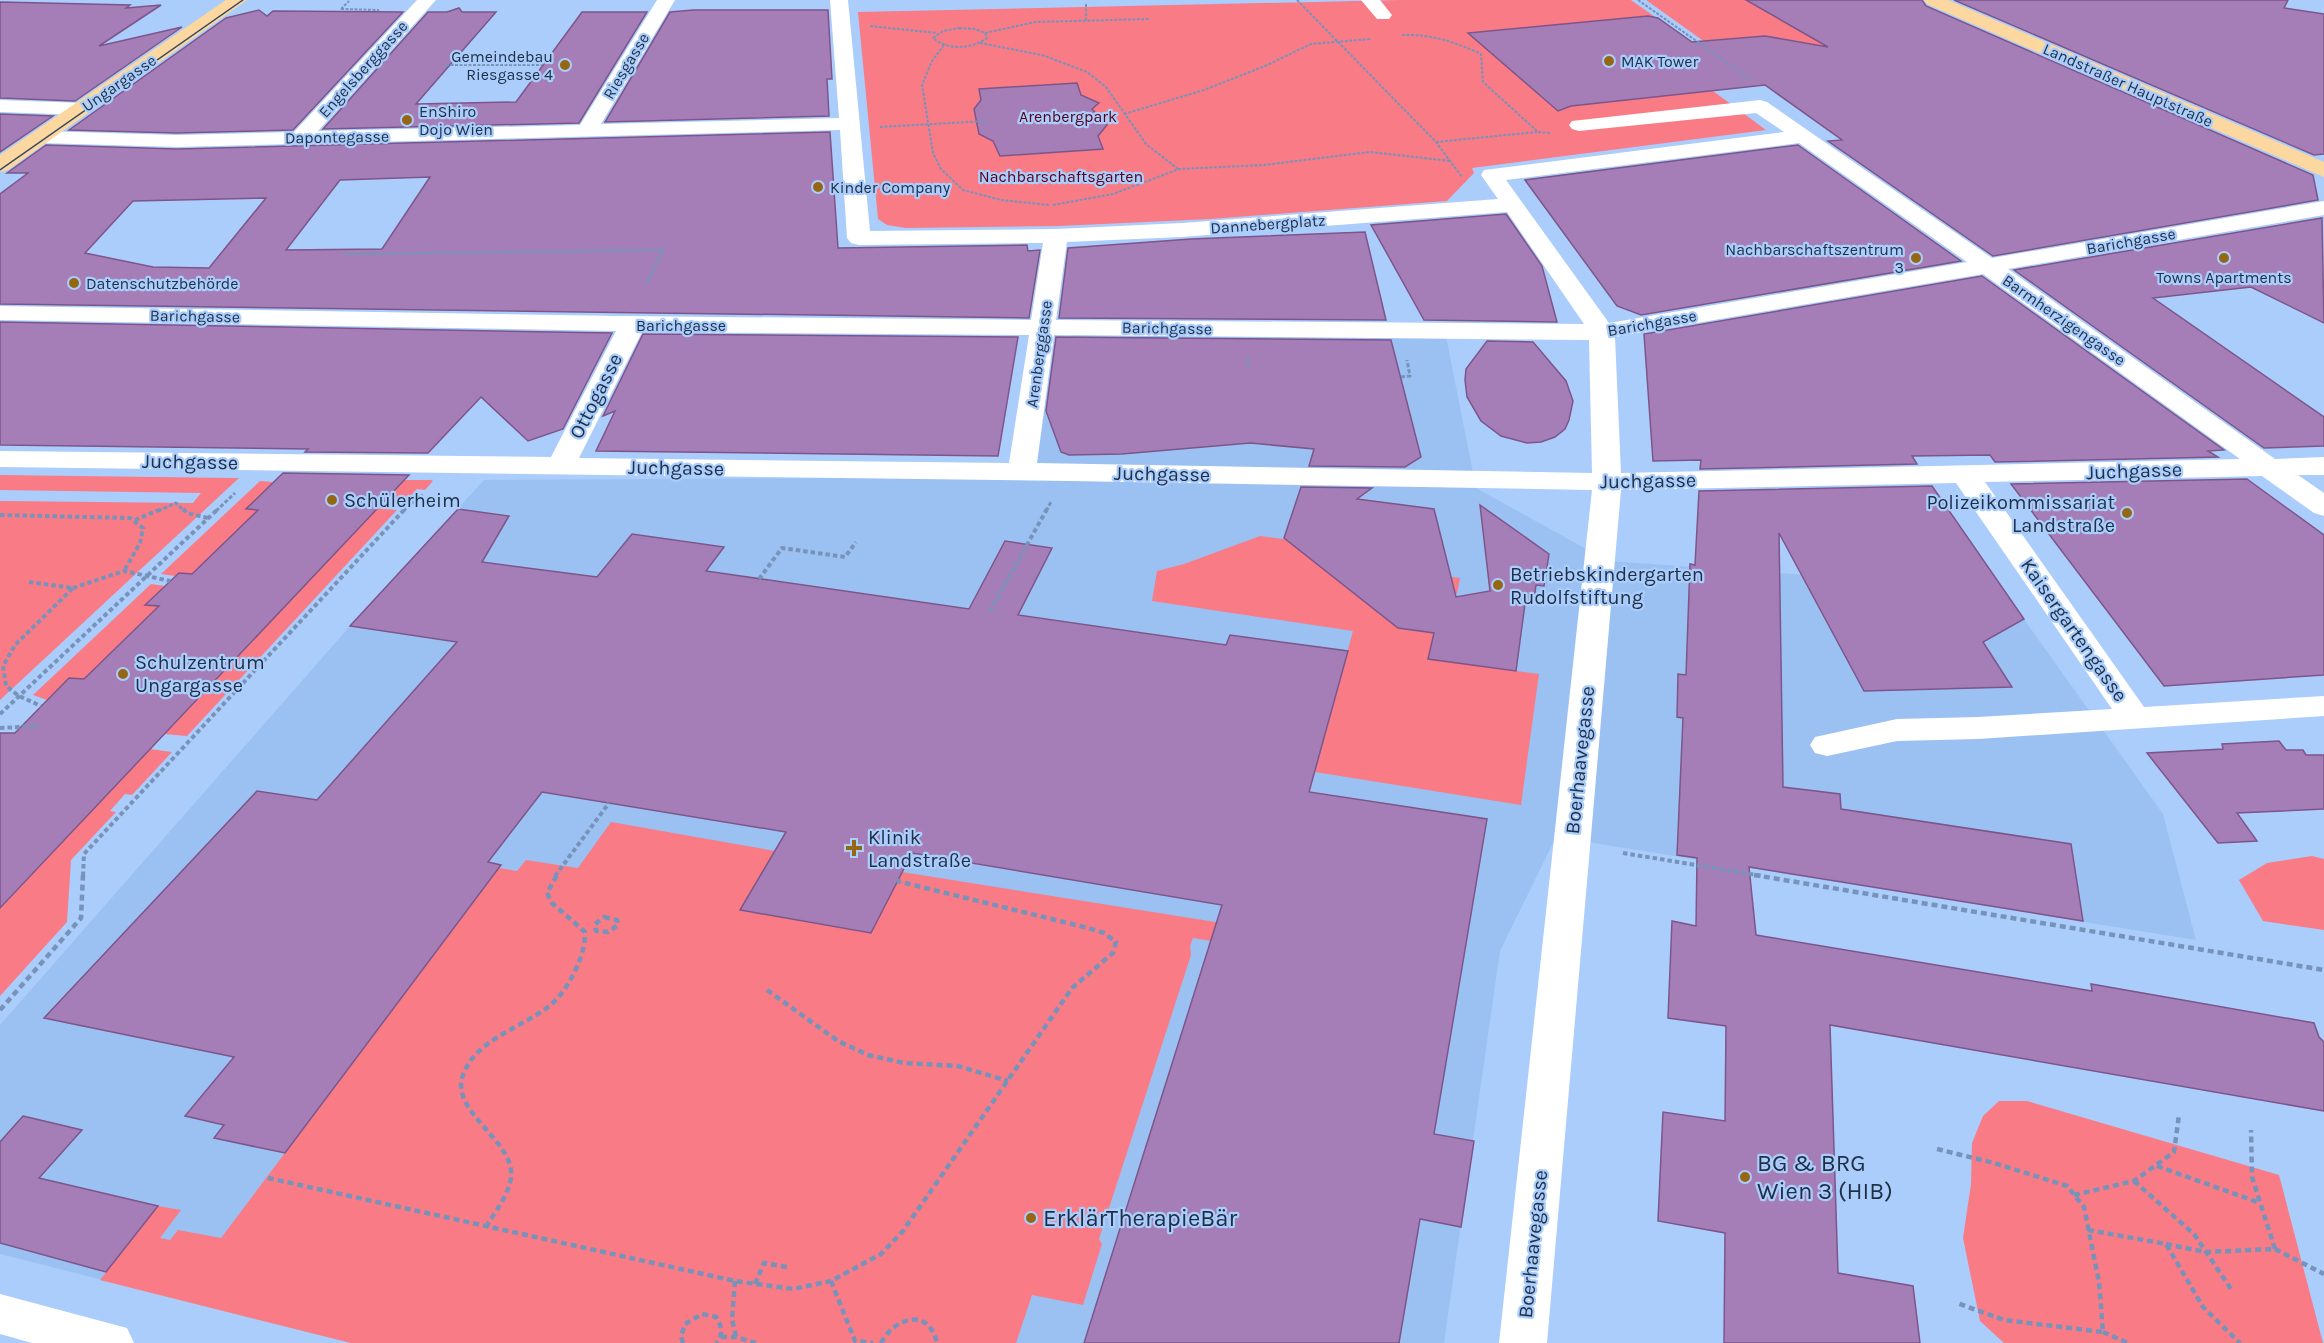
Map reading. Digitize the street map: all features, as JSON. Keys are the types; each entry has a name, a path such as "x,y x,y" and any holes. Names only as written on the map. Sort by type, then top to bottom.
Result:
{"main road":[{"name":"Ungargasse","path":"0,165 238,0"},
{"name":"Landstraßer Hauptstraße","path":"1933,0 2324,170"}],"street":[{"name":"Engelsberggasse","path":"300,138 427,0"},
{"name":"Riesgasse","path":"586,131 666,0"},
{"name":"Dannebergplatz","path":"839,0 859,238 1056,236 1182,230 1512,205"},
{"path":"1370,0 1383,15"},
{"path":"0,106 81,109"},
{"path":"1579,125 1760,106 1803,136"},
{"name":"Dapontegasse","path":"41,137 177,141 849,124"},
{"path":"1602,332 1492,175 1803,136"},
{"name":"Barmherzigengasse","path":"1803,136 2324,507"},
{"name":"Barichgasse","path":"0,313 633,324 1602,332 2324,208"},
{"name":"Arenberggasse","path":"1022,472 1056,236"},
{"name":"Ottogasse","path":"560,467 633,324"},
{"name":"Boerhaavegasse","path":"1523,1343 1607,482 1602,332"},
{"name":"Juchgasse","path":"0,459 1607,482 1966,476 2324,466"},
{"name":"Kaisergartengasse","path":"1966,476 2135,718 2324,706"},
{"path":"1827,745 1897,730 1978,728 2135,718"},
{"path":"0,1314 110,1343"}],"path":[{"path":"1297,0 1436,142 1466,183"},
{"path":"1638,0 1760,86 1760,106"},
{"path":"349,2 341,9 385,10"},
{"path":"1086,4 1086,20"},
{"path":"841,24 938,33 967,28 985,33 1035,22 1150,19"},
{"path":"938,33 933,38 944,45 959,46 980,43 1026,51 1063,61 1097,78 1112,93 1142,141 1179,170"},
{"path":"980,43 987,38 985,33"},
{"path":"1401,35 1412,34 1459,44 1481,54 1483,82 1538,132"},
{"path":"1124,114 1204,90 1311,44 1380,38"},
{"path":"944,45 932,61 922,85 933,153 941,168 963,190 1001,200 1051,205 1079,202 1113,194 1179,170 1264,165 1370,152 1450,161"},
{"path":"446,64 542,65"},
{"path":"875,128 988,121"},
{"path":"1436,142 1538,132 1579,125"},
{"path":"345,254 663,250 645,284"},
{"path":"0,714 241,487"},
{"path":"0,1010 81,918 84,854 379,536 406,508 430,488"},
{"path":"990,611 1055,495"},
{"path":"0,515 115,516 135,520 177,503 187,513 208,518"},
{"path":"124,571 140,543 143,528 135,520"},
{"path":"759,579 782,548 845,557 856,542"},
{"path":"41,706 19,696 6,686 3,666 15,645 73,588 124,571 170,581"},
{"path":"29,582 73,588"},
{"path":"0,728 39,726"},
{"path":"486,1227 503,1198 512,1174 507,1158 463,1098 461,1078 470,1060 483,1047 545,1010 560,995 581,959 586,944 585,932 552,903 547,893 552,880 609,803"},
{"path":"1623,853 2324,970"},
{"path":"268,1178 735,1281 793,1288 831,1281 881,1254 903,1231 1072,988 1113,953 1116,942 1104,933 1088,928 897,881"},
{"path":"585,932 595,929 607,933 614,930 618,922 611,917 604,917 595,924 595,929"},
{"path":"767,990 838,1041 868,1054 904,1064 958,1066 1008,1081"},
{"path":"2074,1195 2134,1181 2175,1152 2179,1115"},
{"path":"2251,1130 2252,1176 2275,1249"},
{"path":"1937,1149 1994,1163 2067,1186 2084,1208 2099,1282 2103,1332"},
{"path":"2156,1166 2261,1203"},
{"path":"2134,1181 2194,1234 2233,1292"},
{"path":"2088,1230 2205,1251 2275,1249 2324,1274"},
{"path":"2166,1244 2203,1307 2240,1343"},
{"path":"755,1284 764,1263 787,1267"},
{"path":"735,1281 732,1319 736,1337"},
{"path":"831,1281 854,1342 873,1343"},
{"path":"1957,1303 2004,1320 2103,1332 2128,1343"},
{"path":"683,1343 680,1333 682,1327 698,1315 711,1314 722,1326 721,1337 716,1343"},
{"path":"881,1343 884,1335 897,1323 916,1320 931,1327 936,1333 937,1343"},
{"path":"721,1337 736,1337 756,1343"}],"shaded area":[{"name":"Klinik Landstraße","path":"1077,334 1446,336 1476,488 1608,561 1835,577 1991,573 2163,814 2196,940 1556,837 1500,951 1444,1343 351,1343 0,1254 0,1025 350,626 484,480 1035,477 1054,344"}],"green space":[{"name":"Arenbergpark","path":"1401,0 1631,0 1750,84 1748,87 1713,91 1766,130 1472,168 1474,173 1447,201 1211,219 1059,226 906,228 887,225 878,219 858,12"},
{"path":"1646,0 1746,0 1898,21 1771,89"},
{"path":"0,475 239,478 0,700 0,501 193,503 201,493 0,490"},
{"path":"372,480 433,481 425,490 417,489 405,502 385,500"},
{"path":"260,481 273,482 247,509 261,511 201,575 161,574"},
{"path":"377,508 397,510 187,736 164,734"},
{"path":"1260,536 1327,545 1418,573 1460,578 1457,594 1443,592 1402,611 1399,628 1434,633 1428,659 1539,674 1521,805 1315,772 1353,631 1152,601 1157,571 1184,564"},
{"path":"151,584 165,586 146,604 163,606 144,620 91,672 93,680 69,678 47,700 33,695"},
{"path":"150,749 172,752 132,795 125,794 110,811 116,812 71,860 67,922 0,996 0,908"},
{"path":"611,822 775,851 741,910 871,933 902,872 1228,924 1249,947 1193,938 1190,946 1191,955 1099,1239 1102,1244 1083,1305 1032,1295 1016,1343 351,1343 100,1280 158,1206 181,1210 160,1238 170,1240 178,1230 221,1238 499,868 517,871 526,860 578,868"},
{"path":"2312,856 2324,859 2324,930 2263,921 2239,880 2267,863"},
{"path":"1999,1101 2027,1101 2279,1175 2323,1343 2004,1343 1980,1321 1963,1238 1971,1184 1972,1143 1983,1116"}],"building":[{"path":"1746,0 1922,0 1926,6 2313,175 2318,200 1993,256 1828,141 1842,140 1765,85 1571,106 1558,111 1468,33 1648,16 1658,18 1692,42 1765,36 1828,47"},
{"path":"1954,0 2288,0 2284,8 2324,14 2324,154 2314,155"},
{"path":"0,2 130,5 126,8 161,5 99,46 182,27 75,101 0,98"},
{"path":"459,8 462,12 496,12 416,104 516,102 582,12 647,12 579,123 323,129 428,12 447,12"},
{"path":"259,10 267,16 273,11 403,12 293,130 177,133 69,130 226,18"},
{"path":"828,10 832,79 827,79 829,116 605,122 670,12"},
{"path":"1077,83 1081,95 1099,103 1092,109 1107,125 1098,136 1103,149 1000,156 993,141 979,134 974,109 981,100 979,89"},
{"path":"0,114 53,116 0,152"},
{"path":"830,132 838,248 1027,245 1028,251 1040,250 1029,318 0,304 0,194 28,173 7,173 46,145 177,149","holes":["430,177 382,249 286,250 340,180","266,198 209,268 153,267 85,253 133,201"]},
{"path":"1798,145 1961,261 1641,315 1617,306 1525,180"},
{"path":"1506,214 1542,266 1557,322 1424,320 1371,225"},
{"path":"2322,218 2324,323 2251,287 2153,298 2324,417 2324,446 2264,448 2014,270"},
{"path":"1365,232 1386,320 1059,318 1068,248 1191,239"},
{"path":"1982,276 2224,450 2208,451 2218,457 1995,462 1990,455 1912,456 1917,464 1700,469 1701,460 1653,461 1644,334"},
{"path":"0,322 612,333 563,429 528,441 481,397 428,453 305,452 308,449 0,445"},
{"path":"643,334 1018,337 998,456 596,451 615,411 603,416"},
{"path":"1056,337 1391,340 1421,457 1405,467 1309,466 1314,449 1250,443 1122,454 1069,455 1061,452 1046,411"},
{"path":"1487,341 1533,342 1566,381 1573,401 1565,429 1555,437 1541,442 1527,443 1501,436 1481,421 1467,397 1465,380 1466,369"},
{"path":"283,473 409,475 0,908 0,733 15,733 69,678 84,679 159,606 145,605 179,573 192,574 258,510 246,509"},
{"path":"2247,479 2324,535 2324,675 2164,686 2011,484"},
{"path":"1932,486 2024,619 1983,642 2012,687 1864,691 1779,533 1783,787 1840,794 1841,809 2071,844 2083,921 1749,867 1756,935 2092,991 2091,984 2314,1023 2319,1037 2324,1042 2324,1111 1830,1025 1838,1273 1913,1286 1920,1343 1724,1343 1725,1233 1658,1221 1663,1112 1725,1121 1726,1026 1668,1018 1672,921 1696,926 1697,858 1677,855 1683,718 1677,717 1678,674 1686,675 1690,564 1695,565 1699,491"},
{"name":"Betriebskindergarten Rudolfstiftung","path":"1301,487 1372,488 1357,499 1434,509 1456,597 1490,591 1480,505 1549,554 1544,586 1536,585 1534,600 1525,604 1516,671 1428,659 1434,633 1398,628 1284,538"},
{"path":"458,509 509,516 482,562 597,577 632,534 724,547 706,571 969,609 1005,541 1052,548 1018,615 1226,645 1230,635 1348,651 1309,792 1487,819 1434,1134 1474,1141 1461,1227 1420,1219 1399,1343 1084,1343 1222,905 912,853 871,933 740,910 786,832 542,792 488,862 501,865 285,1153 214,1138 224,1125 185,1116 234,1057 44,1018 257,791 317,800 457,642 350,626"},
{"path":"2279,741 2286,750 2303,750 2306,755 2324,755 2324,809 2237,813 2257,841 2218,843 2147,753 2223,749 2222,744"},
{"path":"23,1116 82,1130 39,1178 158,1206 106,1272 0,1243 0,1142"}],"tram line":[{"path":"0,170 243,0"}],"place":[{"name":"MAK Tower","path":"1609,61"},
{"name":"Gemeindebau Riesgasse 4","path":"565,65"},
{"name":"EnShiro Dojo Wien","path":"407,120"},
{"name":"Kinder Company","path":"818,187"},
{"name":"Nachbarschaftszentrum 3","path":"1916,258"},
{"name":"Towns Apartments","path":"2224,258"},
{"name":"Datenschutzbehörde","path":"74,283"},
{"name":"Schülerheim","path":"332,500"},
{"name":"Polizeikommissariat Landstraße","path":"2127,513"},
{"name":"Betriebskindergarten Rudolfstiftung","path":"1498,585"},
{"name":"Schulzentrum Ungargasse","path":"123,674"},
{"name":"Klinik Landstraße","path":"854,848"},
{"name":"BG & BRG Wien 3 (HIB)","path":"1745,1177"},
{"name":"ErklärTherapieBär","path":"1031,1218"}],"park label":[{"name":"Nachbarschaftsgarten","path":"1061,176"}]}
